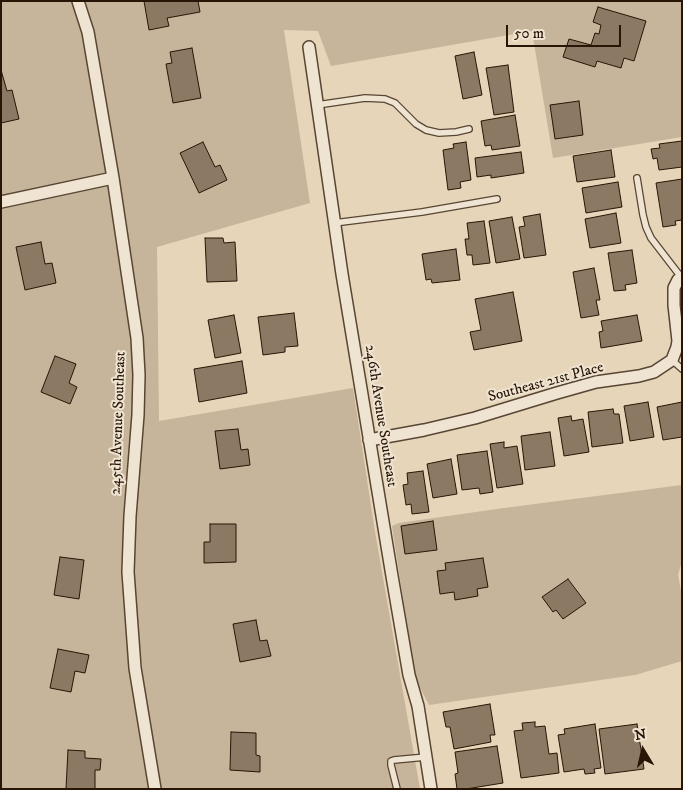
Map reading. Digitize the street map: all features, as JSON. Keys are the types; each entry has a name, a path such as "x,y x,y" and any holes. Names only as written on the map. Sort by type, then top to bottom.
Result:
{"street":[{"name":"245th Avenue Southeast","path":"78,1 88,32 137,338 139,375 138,415 130,516 128,572 135,668 155,789"},
{"name":"246th Avenue Southeast","path":"309,47 334,223 369,440 407,666 418,706 431,789"},
{"path":"1,202 112,178"},
{"path":"672,360 678,341 674,288 681,277"},
{"name":"Southeast 21st Place","path":"369,440 475,418 557,392 596,382 639,376 654,372 672,360"}],"lane":[{"path":"317,105 365,98 385,99 395,103 416,124 426,130 439,133 469,129"},
{"path":"637,178 646,227 651,238 681,277"},
{"path":"334,223 422,212 497,199"},
{"path":"672,360 682,369"},
{"path":"397,789 391,761 426,757"}],"shaded area":[{"path":"1,1 682,1 682,137 553,158 532,31 331,66 318,31 284,30 310,203 157,247 159,421 353,388 375,532 420,789 1,789"},
{"path":"682,485 682,561 678,575 682,596 682,661 635,675 429,705 415,678 392,526 399,523 504,508"}],"building":[{"path":"144,1 198,1 200,12 167,18 169,26 149,30"},
{"path":"598,7 646,21 634,61 624,58 621,68 597,61 595,67 563,57 569,39 591,45 595,33 599,34 601,25 593,22"},
{"path":"192,48 201,98 173,103 166,64 172,63 170,52"},
{"path":"474,52 482,95 463,99 455,56"},
{"path":"508,65 514,112 494,115 486,68"},
{"path":"1,70 7,91 12,90 19,119 1,123"},
{"path":"579,101 583,135 555,139 550,105"},
{"path":"515,115 520,146 492,150 491,145 485,146 481,121"},
{"path":"682,141 682,167 659,170 657,158 653,159 651,149 660,148 659,144"},
{"path":"203,142 215,167 220,165 227,180 199,193 180,153"},
{"path":"466,142 471,180 460,182 461,188 448,190 443,150 454,148 453,144"},
{"path":"611,150 615,177 577,182 573,156"},
{"path":"521,152 524,173 491,178 491,175 477,177 475,158"},
{"path":"682,179 682,220 675,221 676,225 663,227 656,183"},
{"path":"618,182 622,207 586,213 582,188"},
{"path":"616,213 621,243 590,248 585,219"},
{"path":"540,214 546,255 524,258 519,227 525,226 523,217"},
{"path":"512,217 520,259 496,263 489,221"},
{"path":"484,221 490,263 473,265 472,255 467,255 465,239 469,239 467,223"},
{"path":"205,238 223,238 224,243 235,242 237,281 207,282"},
{"path":"41,242 45,264 52,263 56,283 25,290 16,247"},
{"path":"456,249 460,280 432,283 431,279 426,280 422,254"},
{"path":"632,250 637,283 625,285 626,290 614,291 608,253"},
{"path":"594,268 600,300 596,300 599,315 581,318 573,272"},
{"path":"513,292 522,341 474,350 470,332 481,330 475,299"},
{"path":"294,313 298,346 285,347 285,352 263,355 258,317"},
{"path":"234,315 241,353 215,358 208,320"},
{"path":"637,315 642,341 601,348 599,332 603,331 601,321"},
{"path":"55,356 76,364 69,383 77,387 70,404 41,392"},
{"path":"242,361 247,393 199,402 194,369"},
{"path":"648,402 654,437 630,441 624,406"},
{"path":"682,402 682,437 663,440 657,407"},
{"path":"613,409 614,414 619,414 623,443 592,447 588,412"},
{"path":"571,416 572,421 583,419 589,452 564,456 558,418"},
{"path":"238,429 241,450 248,449 250,465 220,469 215,431"},
{"path":"550,432 555,466 525,470 521,436"},
{"path":"504,442 504,448 517,446 523,484 497,488 490,444"},
{"path":"487,451 493,492 480,494 479,488 462,490 457,455"},
{"path":"451,459 457,494 433,498 427,464"},
{"path":"423,471 429,512 412,514 411,504 406,505 403,485 408,484 407,473"},
{"path":"433,521 437,550 405,554 401,526"},
{"path":"210,524 236,524 236,562 204,563 204,542 210,542"},
{"path":"60,557 84,560 79,599 54,595"},
{"path":"483,558 488,587 477,589 478,596 455,600 454,592 440,594 437,571 446,570 445,563"},
{"path":"568,579 586,603 563,619 556,610 553,612 542,597"},
{"path":"256,620 260,641 267,640 271,656 240,662 233,624"},
{"path":"58,649 89,655 85,673 75,671 71,692 50,688"},
{"path":"490,704 495,735 490,735 491,742 454,749 450,727 446,727 443,712"},
{"path":"535,722 535,727 545,726 549,754 557,753 559,773 521,778 514,731 523,730 522,723"},
{"path":"595,724 601,768 594,769 595,773 585,774 584,769 564,772 558,735 565,734 564,729"},
{"path":"637,724 644,769 605,774 599,729"},
{"path":"231,732 256,733 256,755 260,756 260,772 230,770"},
{"path":"497,746 503,783 457,789 455,774 458,773 455,752"},
{"path":"68,750 85,751 85,758 101,759 100,770 95,770 95,789 66,789"}]}
